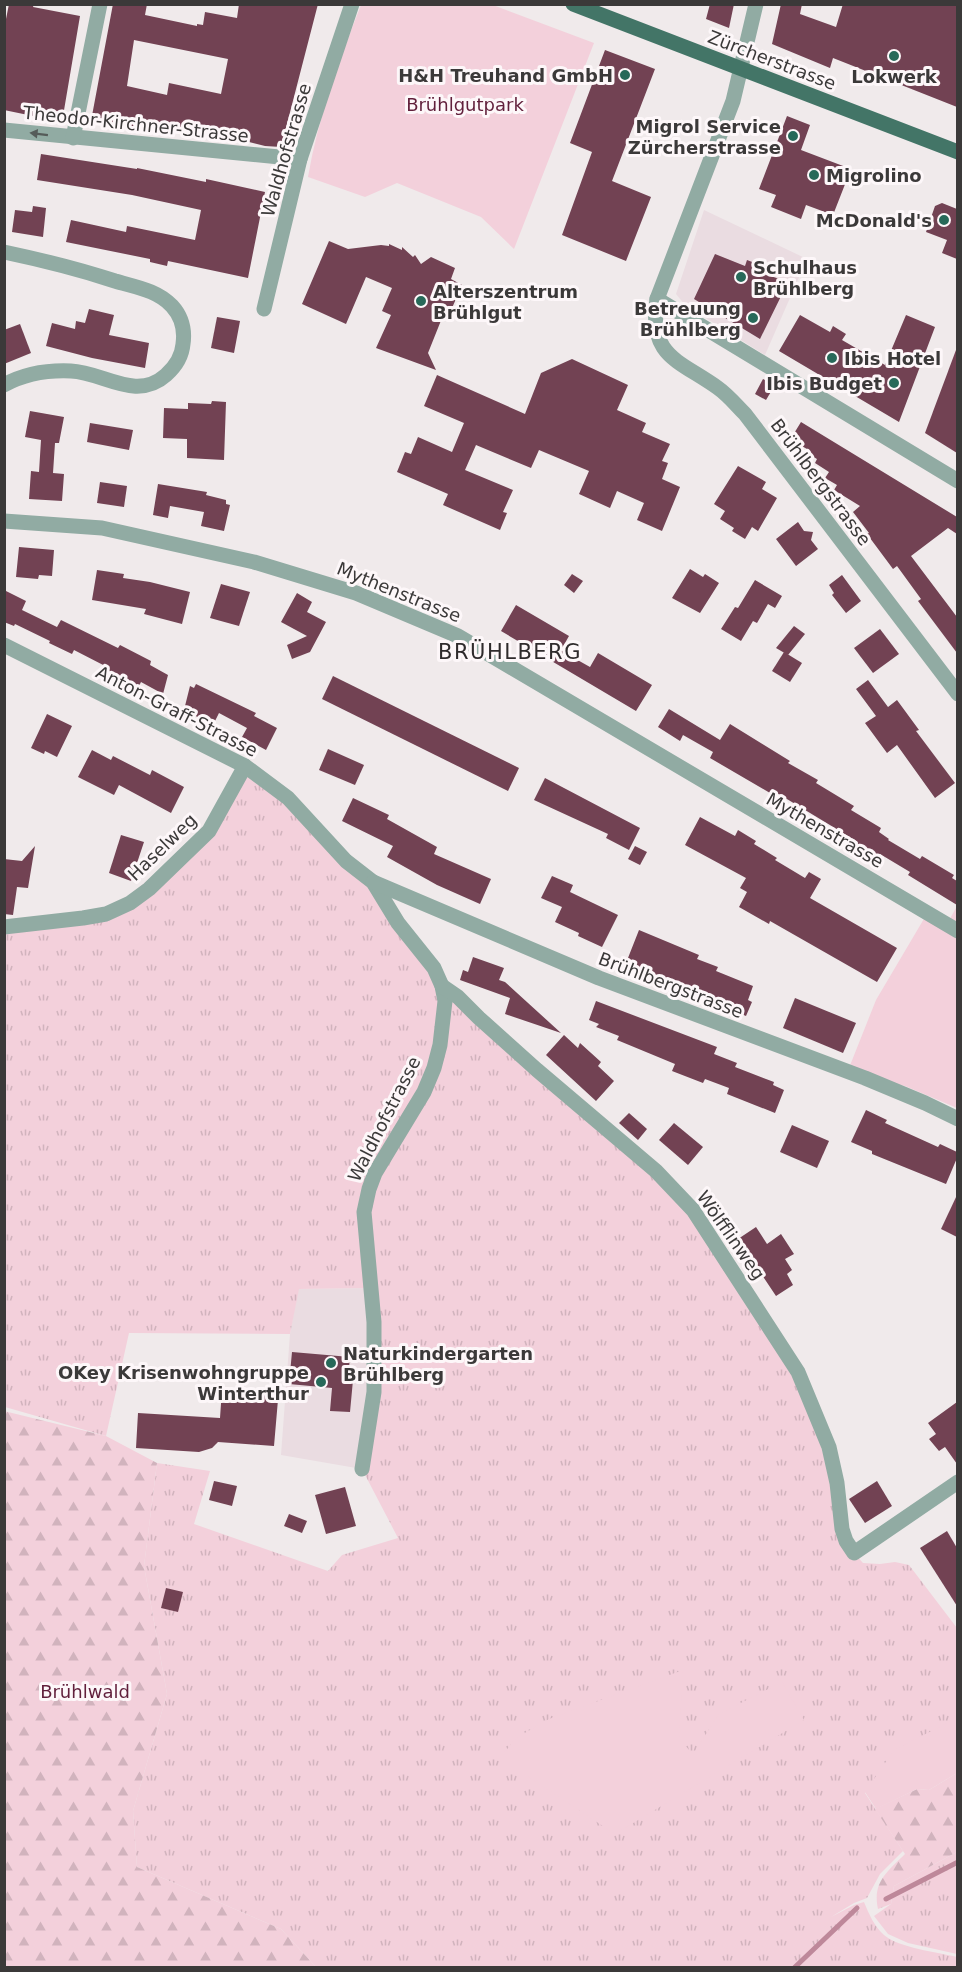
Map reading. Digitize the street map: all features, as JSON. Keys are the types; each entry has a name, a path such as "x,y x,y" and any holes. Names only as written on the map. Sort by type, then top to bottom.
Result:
{"main road":[{"name":"Zürcherstrasse","path":"573,4 957,152"}],"street":[{"path":"73,138 100,4"},
{"name":"Waldhofstrasse","path":"264,309 300,159 352,4"},
{"name":"Brühlbergstrasse","path":"756,4 733,101 657,299 655,328 668,354 719,388 745,414 957,694"},
{"name":"Theodor-Kirchner-Strasse","path":"4,130 300,159"},
{"path":"4,252 64,265 151,291 166,300 179,314 184,330 183,346 172,369 162,379 147,385 133,387 73,371 42,372 4,385"},
{"path":"657,299 957,481"},
{"name":"Mythenstrasse","path":"4,521 102,528 254,562 356,593 458,636 957,931"},
{"name":"Anton-Graff-Strasse","path":"4,645 245,766 288,798 319,831"},
{"name":"Haselweg","path":"4,927 106,914 130,903 149,889 209,831 245,766"},
{"name":"Waldhofstrasse","path":"319,831 346,861 373,882 398,923 434,968 445,1001 444,1021 434,1068 424,1092 375,1173 364,1212 374,1323 374,1392 362,1469"},
{"name":"Brühlbergstrasse","path":"373,882 599,978 865,1078 926,1103 957,1119"},
{"name":"Wölfflinweg","path":"442,987 458,997 529,1062 656,1171 693,1210 798,1372 829,1447 837,1483 842,1529 854,1553 957,1482"}],"shaded area":[{"name":"Schulhaus Brühlberg","path":"704,210 807,259 765,355 685,305 676,294"},
{"name":"Naturkindergarten Brühlberg","path":"370,1288 374,1322 362,1469 281,1455 290,1334 298,1289"}],"green space":[{"name":"Brühlgutpark","path":"361,5 493,5 594,43 514,249 481,217 397,183 365,197 308,177 317,133 330,90"},
{"path":"245,766 373,882 442,987 675,1190 798,1372 854,1553 863,1563 895,1562 909,1565 957,1628 957,1718 865,1793 903,1851 880,1874 867,1898 831,1917 864,1902 875,1924 884,1935 908,1946 957,1957 957,1967 316,1967 281,1929 137,1867 133,1811 167,1694 144,1566 157,1463 210,1471 194,1524 328,1571 342,1555 398,1538 362,1469 374,1392 370,1288 299,1289 290,1334 129,1333 106,1436 5,1407 4,927 106,914 209,831"},
{"path":"957,906 957,1108 905,1086 847,1073 876,1000 928,912 947,924"},
{"name":"Brühlwald","path":"4,1411 106,1436 157,1463 144,1566 167,1694 133,1811 137,1867 281,1929 316,1967 5,1967"},
{"path":"683,1670 679,1739 693,1754 719,1714 782,1682 804,1720 615,1834 527,1776 504,1753 516,1738 549,1719"},
{"path":"957,1718 957,1773 929,1790 917,1789 876,1809 865,1792 894,1750"},
{"path":"957,1773 957,1852 894,1886 891,1904 878,1909 879,1884 887,1872 905,1854 875,1809 917,1789 929,1790"},
{"path":"957,1852 957,1954 908,1943 888,1934 874,1916 891,1904 894,1886"}],"building":[{"path":"9,4 34,4 33,7 80,16 62,122 4,110 4,29"},
{"path":"113,4 147,4 145,15 197,26 197,24 203,25 205,12 237,18 239,4 318,4 281,147 265,146 197,129 196,134 134,121 133,128 91,121","holes":["134,40 228,59 221,94 169,83 167,95 127,86"]},
{"path":"710,4 734,4 729,28 706,19"},
{"name":"Lokwerk","path":"781,4 802,4 800,14 836,27 843,4 957,4 957,107 833,58 830,68 772,44"},
{"path":"605,50 655,69 612,181 651,197 626,261 562,235 592,152 570,143"},
{"path":"787,116 810,125 801,150 851,169 833,215 806,205 801,219 771,207 776,195 759,189"},
{"path":"41,154 137,168 206,182 206,179 265,192 248,278 168,261 167,266 150,262 150,259 66,242 71,220 126,232 127,226 195,240 201,210 132,195 37,180"},
{"name":"McDonald's","path":"942,203 957,209 957,259 942,253 947,240 926,232 935,206"},
{"path":"33,206 46,208 43,237 12,232 15,210 32,212"},
{"name":"Alterszentrum Brühlgut","path":"329,241 348,249 389,246 389,244 402,250 402,247 413,257 415,255 421,264 431,257 455,268 451,279 462,285 449,315 444,313 428,353 436,370 376,348 391,315 382,311 392,288 366,277 346,324 302,304"},
{"path":"715,254 745,266 747,260 765,267 762,273 788,282 760,339 694,299"},
{"path":"89,309 114,315 109,335 149,343 145,368 46,346 52,323 75,329 76,321 85,323"},
{"path":"800,315 830,332 833,326 846,334 842,340 885,365 906,315 935,327 899,422 779,351"},
{"path":"217,317 240,321 234,353 211,348"},
{"path":"20,324 31,353 4,364 4,330"},
{"path":"957,350 957,453 925,433"},
{"path":"572,359 628,385 617,410 646,423 642,432 670,444 662,461 668,463 662,479 680,487 662,531 637,520 644,503 617,491 610,508 579,494 589,471 539,450 531,468 476,445 465,470 513,490 503,512 507,513 500,530 443,505 448,494 397,472 405,452 411,454 418,437 452,452 464,423 424,406 437,375 525,414 541,373"},
{"path":"763,379 775,385 766,400 755,394"},
{"path":"212,401 226,402 224,460 187,458 187,439 163,438 164,408 188,409 188,403 211,404"},
{"path":"30,411 64,417 59,443 55,443 53,473 64,474 62,501 29,499 31,471 39,472 41,440 25,437"},
{"path":"801,422 957,517 957,534 948,528 911,556 957,617 957,653 918,601 921,599 897,566 893,569 867,534 869,533 853,512 860,506 834,490 837,485 825,478 829,472 815,463 817,459 805,452 807,449 800,445 802,441 793,435"},
{"path":"90,423 133,430 129,450 87,442"},
{"path":"738,466 766,482 762,489 777,498 758,531 752,527 745,539 732,531 734,528 720,519 725,511 714,504"},
{"path":"100,482 127,486 124,507 97,503"},
{"path":"158,484 207,492 206,495 226,500 226,504 230,505 224,531 201,526 204,512 170,506 168,518 153,515"},
{"path":"798,522 804,531 813,532 811,540 818,549 796,566 776,539"},
{"path":"19,547 54,550 52,576 39,575 38,579 16,577"},
{"path":"690,569 703,577 705,574 719,583 700,613 672,598"},
{"path":"97,570 124,574 123,578 190,592 182,624 144,614 146,609 92,600"},
{"path":"572,574 583,581 574,593 564,585"},
{"path":"842,575 861,601 846,613 832,595 834,593 829,585"},
{"path":"755,580 782,596 775,608 768,604 757,623 753,621 741,641 721,629 735,607 738,608"},
{"path":"221,584 250,592 239,626 210,618"},
{"path":"4,590 26,601 22,610 57,627 61,620 118,648 120,645 151,661 150,665 168,675 163,694 141,682 139,686 74,650 72,654 15,624 14,626 4,622"},
{"path":"297,593 312,602 307,612 326,622 310,652 292,659 287,645 307,636 281,622"},
{"path":"516,605 569,636 561,650 574,658 590,667 598,653 652,685 636,711 501,631"},
{"path":"794,626 805,634 788,655 776,648"},
{"path":"880,629 899,654 873,673 854,648"},
{"path":"784,652 802,663 790,682 772,671"},
{"path":"333,676 519,768 508,791 322,699"},
{"path":"868,680 888,707 897,700 919,730 916,731 955,783 935,798 897,745 887,753 865,723 876,716 856,689"},
{"path":"196,684 256,713 254,716 277,728 266,750 242,737 247,728 219,713 213,725 184,710 190,686 194,688"},
{"path":"669,709 720,740 730,724 818,780 816,783 854,806 851,810 881,828 879,832 888,840 954,875 952,878 957,881 957,905 908,875 910,872 880,854 878,858 857,845 858,842 772,790 770,793 710,758 713,752 683,735 680,741 658,727"},
{"path":"47,714 72,726 57,757 31,748"},
{"path":"328,749 364,765 355,785 319,770"},
{"path":"92,750 111,760 113,756 150,775 152,770 184,787 171,813 119,785 114,795 78,777"},
{"path":"545,778 640,828 629,850 606,838 608,834 534,800"},
{"path":"353,798 389,815 387,819 437,847 434,854 491,879 480,904 437,885 387,857 393,846 342,821"},
{"path":"700,817 735,836 738,830 756,841 754,844 777,858 775,860 805,878 809,872 821,879 810,898 897,948 877,982 770,921 769,924 739,907 747,892 740,888 746,878 685,845"},
{"path":"121,835 144,842 131,881 109,873"},
{"path":"35,846 28,888 17,887 13,915 4,914 4,859 22,861"},
{"path":"635,846 647,852 640,865 628,859"},
{"path":"552,876 573,885 570,892 618,915 602,947 555,922 562,907 541,898"},
{"path":"639,930 699,955 697,959 718,967 716,971 753,986 748,1000 752,1002 746,1016 722,1006 723,1003 626,963"},
{"path":"473,957 504,968 499,980 505,982 561,1033 505,1014 510,998 460,980 463,970 468,972"},
{"path":"795,998 856,1023 843,1053 783,1028"},
{"path":"596,1001 717,1047 714,1054 737,1063 735,1067 774,1082 773,1085 784,1090 775,1113 727,1094 729,1088 705,1079 703,1083 672,1071 675,1064 617,1040 619,1036 596,1027 599,1024 589,1020"},
{"path":"564,1035 578,1048 580,1043 601,1062 598,1066 614,1081 596,1101 546,1055"},
{"path":"866,1110 887,1120 885,1123 938,1147 940,1144 957,1152 957,1158 946,1184 872,1154 872,1151 851,1142"},
{"path":"629,1113 647,1129 638,1140 619,1123"},
{"path":"674,1123 703,1147 688,1165 659,1140"},
{"path":"792,1125 829,1141 817,1168 780,1152"},
{"path":"957,1195 957,1237 941,1229"},
{"path":"756,1227 767,1244 781,1234 794,1254 785,1259 792,1270 787,1274 793,1285 776,1296 748,1254 745,1257 735,1241"},
{"name":"OKey Krisenwohngruppe Winterthur","path":"292,1352 350,1357 348,1379 353,1380 350,1412 330,1411 332,1388 289,1384"},
{"path":"264,1387 279,1388 274,1446 218,1442 212,1448 199,1452 136,1448 138,1413 220,1418 222,1389 263,1393"},
{"path":"957,1402 957,1464 945,1447 939,1451 929,1439 936,1434 928,1423"},
{"path":"214,1481 237,1486 232,1506 209,1500"},
{"path":"877,1481 892,1506 865,1523 849,1499"},
{"path":"345,1487 356,1526 326,1534 315,1495"},
{"path":"289,1514 307,1521 302,1533 284,1526"},
{"path":"947,1531 957,1548 957,1606 920,1548"},
{"path":"166,1588 183,1592 178,1612 161,1608"}],"waterway":[{"path":"886,1899 958,1862"},
{"path":"794,1968 857,1908"}],"place":[{"name":"Lokwerk","path":"894,56"},
{"name":"H&H Treuhand GmbH","path":"625,75"},
{"name":"Migrol Service Zürcherstrasse","path":"793,136"},
{"name":"Migrolino","path":"814,175"},
{"name":"McDonald's","path":"944,220"},
{"name":"Schulhaus Brühlberg","path":"741,277"},
{"name":"Alterszentrum Brühlgut","path":"421,301"},
{"name":"Betreuung Brühlberg","path":"753,318"},
{"name":"Ibis Hotel","path":"832,358"},
{"name":"Ibis Budget","path":"894,383"},
{"name":"Naturkindergarten Brühlberg","path":"331,1363"},
{"name":"OKey Krisenwohngruppe Winterthur","path":"321,1382"}],"district":[{"name":"BRÜHLBERG","path":"510,652"}]}
